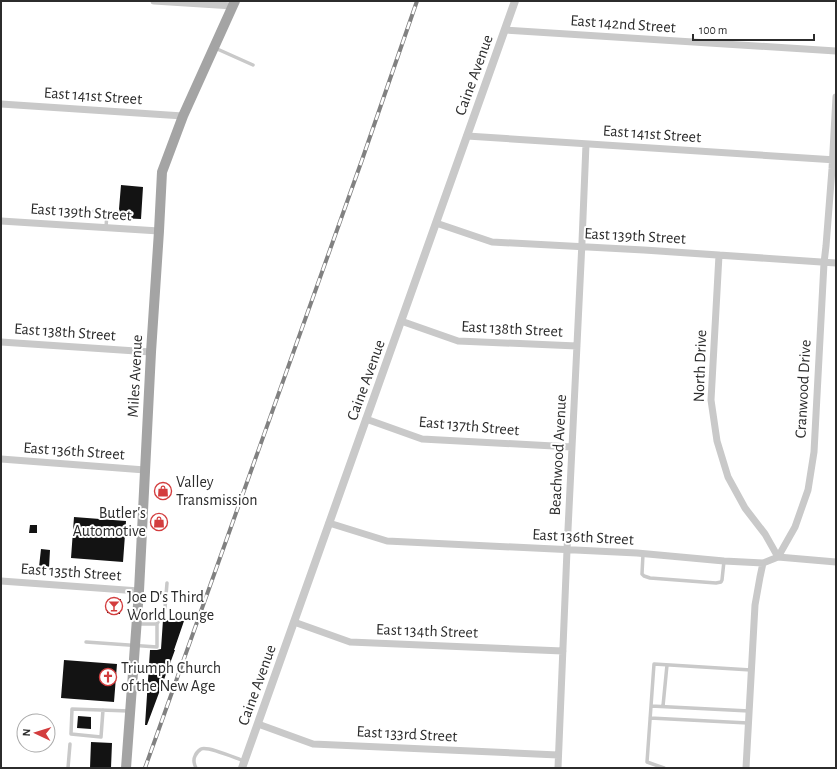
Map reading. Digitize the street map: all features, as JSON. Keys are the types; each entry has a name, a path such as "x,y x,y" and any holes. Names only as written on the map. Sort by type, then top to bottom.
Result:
{"main road":[{"name":"Miles Avenue","path":"126,768 139,591 162,172 183,116 234,4"}],"street":[{"path":"154,1 234,4"},
{"name":"Caine Avenue","path":"244,765 515,1"},
{"name":"East 142nd Street","path":"505,30 836,51"},
{"name":"Cranwood Drive","path":"778,557 795,527 808,490 814,452 824,262 834,160 836,97"},
{"name":"East 141st Street","path":"1,104 183,116"},
{"name":"East 141st Street","path":"467,136 834,160"},
{"name":"Beachwood Avenue","path":"558,768 586,144"},
{"name":"East 139th Street","path":"1,221 159,231"},
{"name":"East 139th Street","path":"436,223 492,242 836,263"},
{"name":"North Drive","path":"719,256 711,400 717,441 728,477 745,508 765,534 778,557"},
{"name":"East 138th Street","path":"401,321 458,341 577,346"},
{"name":"East 138th Street","path":"1,342 151,352"},
{"name":"East 137th Street","path":"366,419 422,439 572,447"},
{"name":"East 136th Street","path":"1,460 145,470"},
{"name":"East 136th Street","path":"329,523 387,541 643,554 763,563 778,557 836,562"},
{"path":"746,768 755,605 763,563"},
{"name":"East 135th Street","path":"1,581 139,591"},
{"name":"East 134th Street","path":"294,622 350,642 563,651"},
{"name":"East 133rd Street","path":"258,724 313,744 558,755"}],"lane":[{"path":"214,48 253,65"},
{"path":"94,211 117,212"},
{"path":"106,212 106,228"},
{"path":"643,554 642,574 650,578 716,583 721,582 724,561"},
{"path":"86,642 157,647 157,624 165,608 167,583"},
{"path":"136,624 157,624"},
{"path":"664,768 647,762 654,664 751,670"},
{"path":"663,706 666,664"},
{"path":"651,706 749,711"},
{"path":"103,710 101,737 71,734 72,709 103,710 130,711"},
{"path":"650,718 748,724"},
{"path":"68,768 70,744"},
{"path":"195,768 194,759 196,753 202,749 210,749 244,765"}],"building":[{"path":"121,185 143,187 141,219 118,218 120,212"},
{"path":"74,517 126,521 123,562 71,558"},
{"path":"30,525 37,525 37,533 29,533"},
{"path":"41,549 50,550 49,568 39,567"},
{"name":"Joe D's Third World Lounge","path":"108,599 121,599 120,614 107,613"},
{"path":"163,620 184,621 175,650 147,725 145,725 150,650 161,649"},
{"path":"64,660 117,664 114,702 61,698"},
{"path":"78,716 91,717 91,729 77,728"},
{"path":"91,742 112,743 111,768 90,768"}],"railway":[{"path":"145,768 362,160 417,1"}],"place":[{"name":"Valley Transmission","path":"163,491"},
{"name":"Butler's Automotive","path":"159,522"},
{"name":"Joe D's Third World Lounge","path":"114,606"},
{"name":"Triumph Church of the New Age","path":"108,677"}]}
